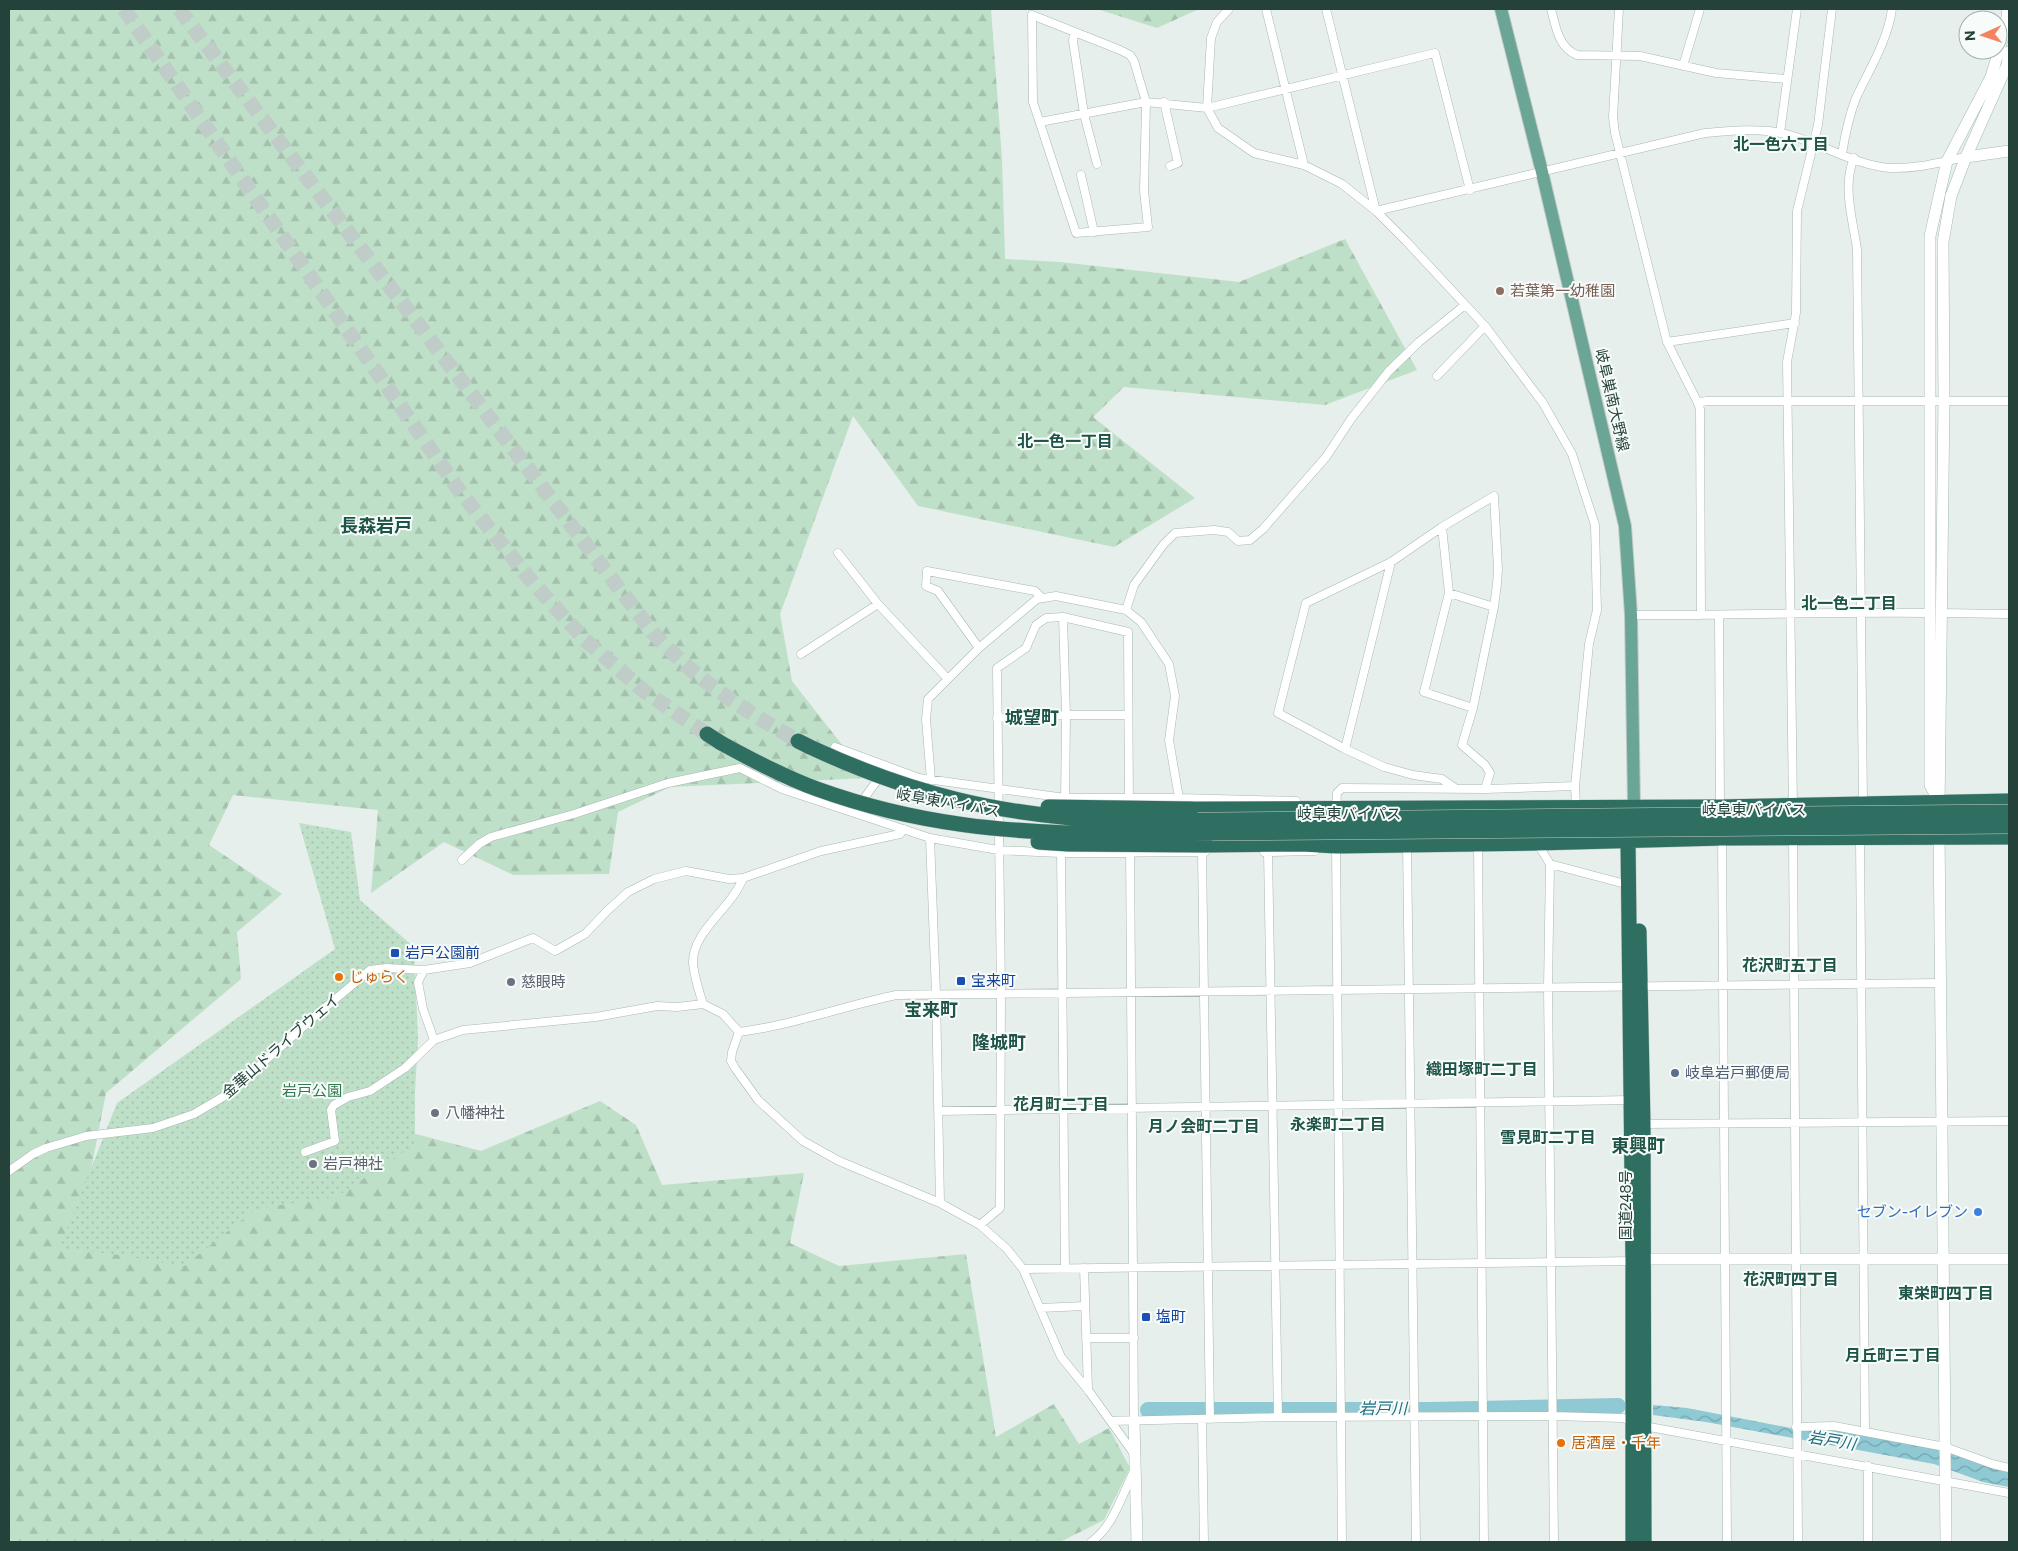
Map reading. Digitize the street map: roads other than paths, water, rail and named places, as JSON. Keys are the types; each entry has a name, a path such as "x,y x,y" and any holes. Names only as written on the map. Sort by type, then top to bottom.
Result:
{"highway":[{"name":"岐阜東バイパス","path":"707,734 721,743 815,788 860,803 924,819 976,828 1066,834 2009,826"},
{"name":"岐阜東バイパス","path":"804,744 848,765 933,795 1040,816 1113,821 2009,812"},
{"path":"962,802 978,799 1021,806 1191,810 1720,807 2009,801"},
{"path":"1633,841 1634,807"},
{"path":"924,819 931,828 1049,844 1204,848 1302,844 1336,846 1478,844 1722,838 2009,837"},
{"name":"国道248号","path":"1633,841 1629,885 1643,1124 1639,1260 1638,1424 1633,1542"},
{"name":"国道248号","path":"1633,841 1635,987 1632,1100 1639,1260"},
{"name":"国道248号","path":"1638,1424 1644,1542"}],"main road":[{"name":"岐阜巣南大野線","path":"1501,9 1542,172 1625,526 1631,615 1634,807"}],"street":[{"path":"1229,9 1217,22 1211,38 1208,108 1218,128 1254,153 1304,166 1342,184 1376,211 1485,326 1543,403 1572,454 1595,525 1597,610 1590,644 1575,786 1576,808"},
{"path":"1266,9 1287,88 1304,166"},
{"path":"1326,9 1376,211"},
{"path":"1551,9 1559,38 1568,52 1577,55 1640,56 1741,76 1787,78"},
{"path":"1619,9 1613,117 1620,154 1666,342 1698,402 1701,615"},
{"path":"1683,66 1700,9"},
{"path":"1780,133 1797,9"},
{"path":"1798,1542 1792,615 1787,362 1795,323 1797,211 1814,144 1832,9"},
{"path":"1842,154 1855,101 1888,27 1892,9"},
{"path":"1946,1542 1943,1122 1939,802 1930,400 1930,236 1939,191 1948,160 1990,77 2005,30 2008,9"},
{"path":"1032,15 1130,55 1146,102 1144,191 1148,227 1076,234 1033,102 1032,15"},
{"path":"1074,32 1072,41 1084,114 1097,164"},
{"path":"1935,613 1944,400 1943,242 1952,196 1966,157 2007,65 2009,52"},
{"path":"1040,122 1146,102 1164,102 1208,108 1435,53 1470,190"},
{"path":"1164,102 1178,162 1170,166"},
{"path":"1376,211 1705,133 1736,131 1780,133 1888,168 1927,165 2009,151"},
{"path":"1854,158 1851,166 1849,186 1857,249 1863,804"},
{"path":"1081,175 1094,232"},
{"path":"1126,610 1134,585 1163,545 1175,533 1214,530 1228,532 1238,541 1250,540 1263,529 1326,457 1351,419 1389,371 1420,342 1465,305"},
{"path":"1666,342 1795,323"},
{"path":"1437,376 1485,326"},
{"path":"1698,402 2009,401"},
{"path":"1455,788 1442,779 1413,775 1384,767 1344,749 1278,713 1306,602 1391,562 1442,527 1494,496 1498,569 1494,607 1473,708 1462,745 1486,765 1490,773 1486,789"},
{"path":"1442,527 1449,593 1424,692 1473,708"},
{"path":"838,553 878,604 948,678"},
{"path":"1344,749 1391,562"},
{"path":"979,648 938,591 926,586 927,570 1035,591 1041,597"},
{"path":"1449,593 1494,607"},
{"path":"932,780 926,719 928,699 979,648 1041,597 1056,596 1126,610 1141,622 1169,664 1175,696 1169,740 1179,798 1204,848 1204,991 1210,1375 1204,1542"},
{"path":"801,654 878,604"},
{"path":"1631,615 1792,615 1860,612 2009,614"},
{"path":"1718,615 1720,807"},
{"path":"1063,617 1066,798 1060,853 1065,1268"},
{"path":"980,1225 1000,1208 1001,994 997,668 1026,648 1036,625 1046,618 1063,617 1128,632 1134,1420 1137,1542"},
{"path":"998,718 1128,715"},
{"path":"835,747 919,778 1066,798 1179,798 1321,802 1336,809"},
{"path":"855,812 887,767"},
{"path":"462,860 478,844 491,837 574,814 668,783 740,768 782,789 930,838 998,850 1060,853 1204,848 1268,852 1313,852 1336,846"},
{"path":"1342,1542 1336,793 1342,788 1486,789 1575,786"},
{"path":"703,1004 693,963 695,946 700,937 731,901 743,878 821,851 900,834 904,829"},
{"path":"930,838 936,994 940,1203"},
{"path":"1722,838 1728,1542"},
{"path":"1860,839 1865,1432"},
{"path":"1537,843 1550,864 1548,988 1554,1542"},
{"path":"1407,844 1416,1542"},
{"path":"1478,844 1484,1542"},
{"path":"1268,852 1278,1417"},
{"path":"1550,864 1629,885"},
{"name":"金華山ドライブウェイ","path":"9,1171 34,1154 78,1138 153,1128 194,1114 228,1094 370,970 386,968 424,970 470,963 533,938 555,951 567,946 585,934 628,892 654,879 686,871 729,879 743,878"},
{"path":"424,970 418,982 423,1009 434,1040"},
{"path":"739,1032 788,1023 896,995 1941,983"},
{"path":"305,1152 335,1141 331,1110 334,1105 348,1097 370,1091 405,1068 434,1040 463,1030 596,1017 657,1006 678,1007 703,1004 723,1014 739,1032"},
{"path":"739,1032 732,1052 731,1061 735,1068 758,1100 803,1141 839,1161 940,1203 980,1225 1007,1249 1024,1269 1061,1357 1088,1390 1135,1455"},
{"path":"938,1111 1632,1100"},
{"path":"1643,1124 2009,1121"},
{"path":"1024,1269 1725,1259 2009,1259"},
{"path":"1084,1268 1088,1390"},
{"path":"1040,1308 1085,1306"},
{"path":"1086,1338 1134,1338"},
{"path":"1111,1421 1278,1417 1553,1415 1623,1418 1638,1424 1796,1454 1945,1476 2009,1493"},
{"path":"1796,1428 1834,1426 1945,1449 2009,1468"},
{"path":"1868,1466 1868,1542"},
{"path":"1091,1542 1108,1525 1136,1467"}],"water":[{"path":"1653,1405 1687,1408 1801,1430 1833,1430 1934,1447 1992,1468 2009,1472 2009,1487 1983,1482 1934,1464 1706,1422 1653,1415"}],"waterway":[{"name":"岩戸川","path":"1148,1410 1429,1410 1618,1406"}],"tunnel":[{"path":"124,9 461,493 533,583 584,639 644,691 707,734"},
{"path":"179,9 653,633 689,668 715,689 798,741"}],"place":[{"name":"若葉第一幼稚園","path":"1500,291"},
{"name":"岩戸公園前","path":"395,953"},
{"name":"じゅらく","path":"339,977"},
{"name":"宝来町","path":"961,981"},
{"name":"慈眼時","path":"511,982"},
{"name":"岐阜岩戸郵便局","path":"1675,1073"},
{"name":"八幡神社","path":"435,1113"},
{"name":"岩戸神社","path":"313,1164"},
{"name":"セブン-イレブン","path":"1978,1212"},
{"name":"塩町","path":"1146,1317"},
{"name":"居酒屋・千年","path":"1561,1443"}],"district":[{"name":"北一色六丁目","path":"1781,144"},
{"name":"北一色一丁目","path":"1065,441"},
{"name":"長森岩戸","path":"376,526"},
{"name":"北一色二丁目","path":"1849,603"},
{"name":"城望町","path":"1032,718"},
{"name":"花沢町五丁目","path":"1790,965"},
{"name":"宝来町","path":"931,1010"},
{"name":"隆城町","path":"999,1043"},
{"name":"織田塚町二丁目","path":"1482,1069"},
{"name":"花月町二丁目","path":"1061,1104"},
{"name":"永楽町二丁目","path":"1338,1124"},
{"name":"月ノ会町二丁目","path":"1204,1126"},
{"name":"雪見町二丁目","path":"1548,1137"},
{"name":"東興町","path":"1638,1146"},
{"name":"花沢町四丁目","path":"1791,1279"},
{"name":"東栄町四丁目","path":"1946,1293"},
{"name":"月丘町三丁目","path":"1893,1355"}],"park label":[{"name":"岩戸公園","path":"312,1091"}]}
